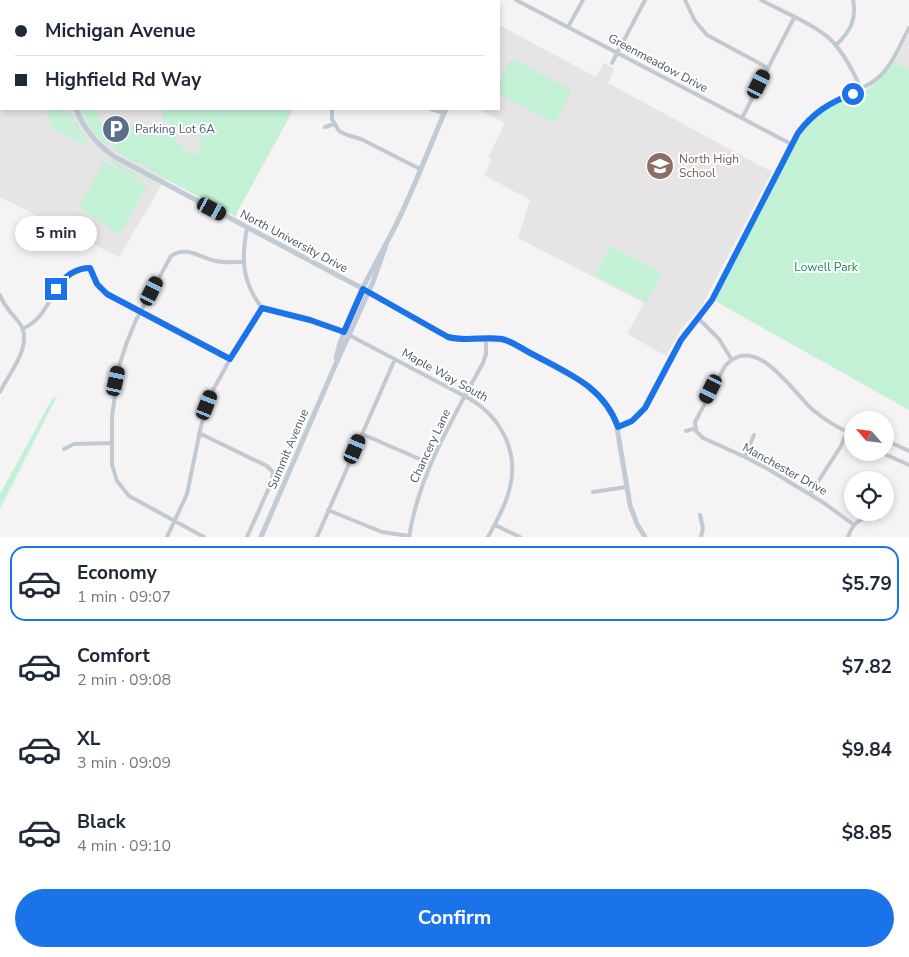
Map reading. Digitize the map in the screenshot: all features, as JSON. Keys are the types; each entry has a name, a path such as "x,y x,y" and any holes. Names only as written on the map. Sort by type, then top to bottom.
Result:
{"street":[{"name":"Greenmeadow Drive","path":"516,0 791,144"},
{"path":"568,28 582,0"},
{"path":"612,63 644,0"},
{"path":"685,0 695,21 707,35 768,68"},
{"path":"761,0 822,33 836,45 861,90"},
{"path":"836,45 847,35 853,23 853,0"},
{"path":"742,118 794,18"},
{"path":"618,427 632,421 642,412 681,340 712,300 791,144 804,125 818,111 840,98 861,90 878,78 887,67 909,28"},
{"name":"North University Drive","path":"77,110 88,132 111,154 369,292 448,337 459,339 501,339 582,380 606,402 618,427 626,487 632,512 645,537"},
{"path":"332,110 334,124 340,131 361,139 420,169"},
{"name":"Summit Avenue","path":"347,334 369,292 387,242 445,111"},
{"path":"325,127 334,124"},
{"path":"167,537 184,501 191,479 199,433 212,392 262,308 250,290 244,262 248,228"},
{"name":"Summit Avenue","path":"261,537 334,368 363,289 387,242"},
{"path":"204,537 136,501 122,488 113,470 111,443 114,395 119,366 126,342 166,262 171,256 178,252 188,252 217,261 244,262"},
{"path":"22,329 33,324 41,316 66,276 75,271 90,268 97,284 107,294 230,359"},
{"path":"0,295 4,305 22,329 24,342 22,351 0,392"},
{"name":"Maple Way South","path":"262,308 310,320 347,334 465,396 484,408 492,416 503,431 511,452 512,469 511,486 488,537"},
{"path":"698,318 718,339 732,360"},
{"name":"Chancery Lane","path":"409,537 418,497 431,464 485,358 486,339"},
{"path":"686,431 696,428 697,417 722,370 732,360 742,356 751,356 770,366 782,376 814,411 828,422 844,430"},
{"path":"317,537 395,359"},
{"name":"Manchester Drive","path":"696,428 698,434 703,438 745,457 810,494 854,525"},
{"path":"199,433 267,466 273,472 272,481 247,537"},
{"path":"362,434 431,464"},
{"path":"745,457 754,436"},
{"path":"810,494 844,438"},
{"path":"64,449 74,444 111,443"},
{"path":"894,444 909,451"},
{"path":"894,458 909,465"},
{"path":"593,492 626,487"},
{"path":"328,510 382,532 409,537"},
{"path":"700,515 703,528 701,537"},
{"path":"848,537 854,525 859,521"},
{"path":"495,525 520,537"}],"shaded area":[{"path":"500,26 596,77 604,63 614,69 608,83 772,172 701,307 681,329 666,356 627,334 644,303 518,238 530,200 484,175 492,159 488,157 505,123 480,110 500,110"},
{"path":"909,34 909,70 894,62"},
{"path":"0,110 293,110 235,216 165,179 119,257 0,197"}],"green space":[{"path":"513,59 570,89 569,91 571,92 556,121 553,120 552,122 500,95 500,79 510,60 512,61"},
{"name":"Lowell Park","path":"894,62 909,70 909,410 715,301 794,145 804,129 817,115 827,108 856,96 867,89"},
{"path":"47,110 65,110 85,144 83,145 52,128"},
{"path":"67,110 71,110 74,119 89,141 87,143 75,126"},
{"path":"81,110 95,110 102,124 113,138 107,146 91,129"},
{"path":"164,110 292,110 235,216 112,149 130,124 142,135 155,129 173,136 186,152 192,155 201,151 199,138 195,131 177,128 162,118"},
{"path":"97,153 101,154 159,186 122,170"},
{"path":"104,162 147,185 127,222 118,234 79,207"},
{"path":"610,246 662,273 647,302 595,276"},
{"path":"57,396 0,509 0,494 52,399"}],"place":[{"name":"Parking Lot 6A","path":"116,129"},
{"name":"North High School","path":"660,166"}],"route":[{"path":"56,289 66,276 80,269 90,268 97,284 107,294 230,359 262,308 310,320 344,332 363,289 448,337 455,339 505,340 582,380 606,402 618,427 626,425 639,417 686,331 712,300 798,133 818,111 840,98 853,94"}]}
